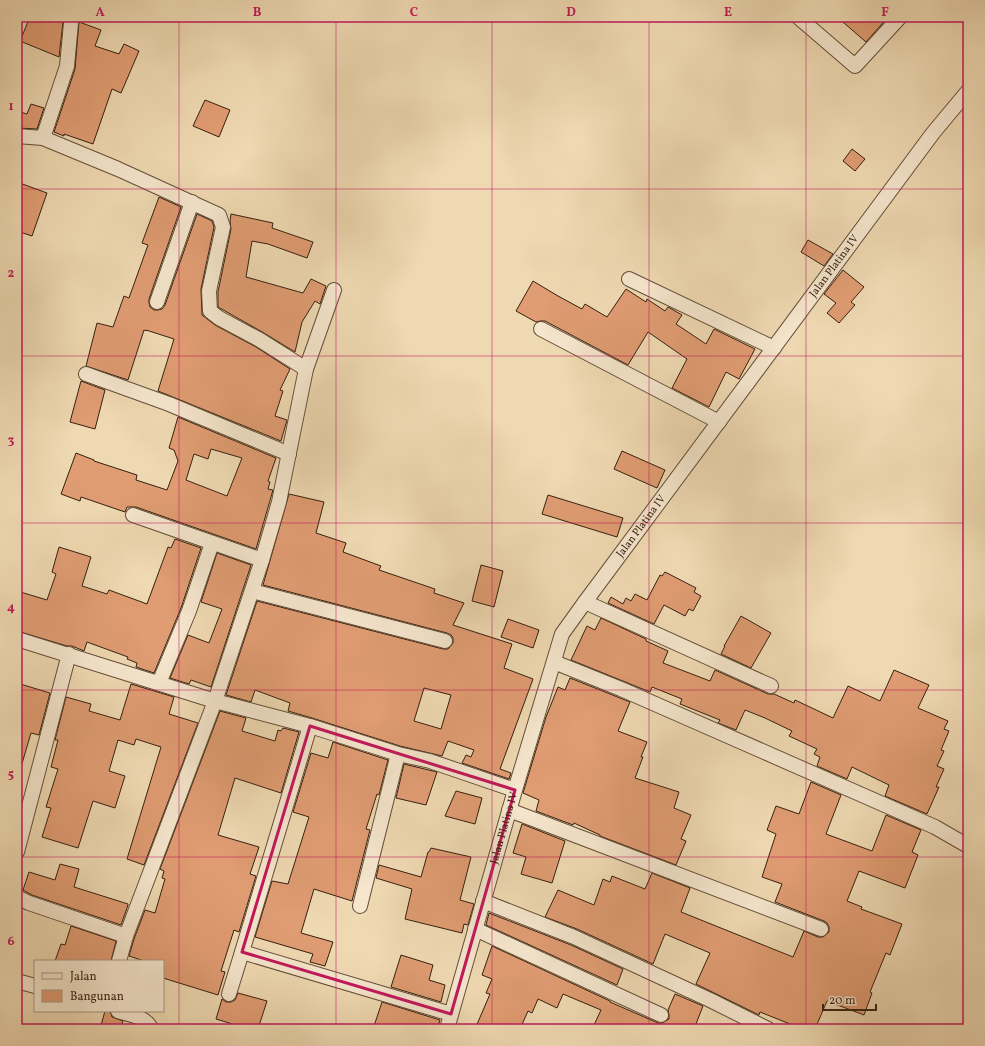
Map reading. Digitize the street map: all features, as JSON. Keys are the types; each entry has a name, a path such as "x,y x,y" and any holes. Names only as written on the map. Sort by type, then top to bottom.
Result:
{"street":[{"path":"798,17 855,66 900,17"},
{"path":"43,138 67,66 71,23"},
{"name":"Jalan Platina IV","path":"447,1029 509,810 562,634 933,133 968,91"},
{"path":"17,136 43,138 118,169 219,215 222,220 223,227 208,291 210,311 219,318 260,340 306,369"},
{"path":"157,302 192,202"},
{"path":"629,279 774,348"},
{"path":"119,960 126,936 215,701 262,560 279,502 306,369 334,290"},
{"path":"541,329 719,422"},
{"path":"86,374 169,404 289,454"},
{"path":"133,515 262,560"},
{"path":"159,683 188,611 212,543"},
{"path":"252,591 445,641"},
{"path":"585,602 771,686"},
{"path":"17,639 69,654 215,701 310,726 398,754 430,762 515,790"},
{"path":"17,852 69,654"},
{"path":"554,662 621,689 935,827 968,846"},
{"path":"228,994 310,726"},
{"path":"360,906 398,754"},
{"path":"509,810 821,929"},
{"path":"17,897 126,936"},
{"path":"483,901 574,937 710,1000 768,1029"},
{"path":"475,929 661,1015"},
{"path":"242,952 451,1014"},
{"path":"17,981 34,986"},
{"path":"121,1012 144,1019 151,1029"}],"highlighted area":[{"path":"310,726 515,790 451,1014 242,952"}],"building":[{"path":"30,17 65,17 63,22 59,57 20,41"},
{"path":"837,17 888,17 866,42"},
{"path":"79,22 101,30 95,46 119,54 124,44 139,51 121,93 112,89 93,144 54,132 75,69"},
{"path":"205,100 230,110 219,137 193,126"},
{"path":"31,104 44,108 37,129 17,128 17,111 27,114"},
{"path":"852,149 865,159 855,171 843,161"},
{"path":"17,182 47,193 32,236 17,231"},
{"path":"159,197 181,207 149,299 150,307 154,310 158,310 162,309 165,305 197,214 212,221 214,227 201,289 202,315 215,325 256,347 290,369 280,390 283,391 275,416 287,420 281,441 158,391 174,339 144,330 128,380 86,366 97,323 113,327 124,296 129,298 148,245 142,243"},
{"path":"231,214 273,223 272,228 313,242 307,258 268,244 252,241 246,277 303,293 311,279 326,286 320,304 315,301 302,322 295,352 218,307 218,292 231,229"},
{"path":"808,240 833,254 824,266 801,252"},
{"path":"843,270 864,287 851,302 855,305 839,323 827,313 836,303 824,294"},
{"path":"533,281 582,309 585,304 607,317 626,289 646,302 647,299 665,311 668,307 682,315 676,324 706,344 714,329 755,349 739,379 726,372 709,407 672,388 687,359 648,332 628,365 545,321 536,322 516,311"},
{"path":"81,381 105,390 95,429 70,422"},
{"path":"178,417 276,458 268,481 270,482 268,489 273,490 256,549 136,507 127,507 125,512 81,497 80,501 61,494 76,453 94,461 137,475 136,480 167,490 178,461 174,450 169,448","holes":["211,449 242,458 227,496 186,480 194,454 208,459"]},
{"path":"622,451 665,470 657,488 614,469"},
{"path":"289,494 324,502 316,533 346,543 343,552 381,566 379,570 435,589 434,593 464,603 453,625 512,644 504,668 533,679 500,769 511,773 509,779 462,763 466,755 471,757 474,750 448,741 442,756 400,746 288,711 290,703 255,690 251,702 226,695 257,601 443,649 448,649 453,643 453,638 447,633 263,585","holes":["424,688 451,695 441,729 414,721"]},
{"path":"548,495 623,518 617,537 542,514"},
{"path":"175,539 201,548 181,608 154,673 136,667 137,663 127,659 128,657 87,642 84,651 72,646 67,646 17,631 17,591 47,600 56,574 52,572 59,547 91,557 82,586 107,594 109,590 147,604 168,547 171,548"},
{"path":"217,553 251,565 211,687 191,680 189,684 170,678 188,635 209,643 222,609 201,602"},
{"path":"481,565 503,571 494,607 472,601"},
{"path":"665,572 696,588 694,592 701,596 693,611 689,609 685,616 664,605 654,624 608,603 611,597 623,604 626,598 631,601 635,594 647,600 660,575 662,576"},
{"path":"741,616 771,633 751,668 721,654"},
{"path":"601,618 668,651 663,663 710,681 715,670 768,694 774,694 794,703 795,700 833,718 848,686 880,701 894,670 929,685 918,708 948,721 944,729 949,731 941,750 944,751 937,766 944,769 936,787 939,787 927,814 885,796 889,785 852,767 847,779 817,766 820,757 814,754 817,749 789,736 792,731 765,718 745,710 736,730 718,723 720,720 680,704 682,699 652,687 650,692 571,660 587,626 595,630"},
{"path":"508,619 539,630 533,648 501,637"},
{"path":"570,678 630,702 618,731 647,742 635,778 679,792 674,808 691,815 681,839 686,841 676,865 600,836 574,823 573,825 536,811 539,800 523,793 546,717 558,687 565,690"},
{"path":"17,683 50,693 39,735 31,733 21,767 17,766"},
{"path":"131,684 174,697 169,714 198,723 144,865 127,859 161,747 136,739 134,745 118,740 109,771 125,776 115,808 93,801 78,848 42,837 51,808 46,807 58,769 51,767 58,740 55,740 66,697 91,704 89,711 120,720"},
{"path":"220,711 246,718 242,731 275,741 278,730 281,731 283,728 299,732 281,793 235,778 218,835 259,847 250,874 256,876 239,932 234,930 221,971 225,972 218,995 164,978 164,960 141,960 129,956 145,910 155,913 165,879 162,878 164,871 160,869"},
{"path":"333,742 388,760 379,795 377,794 366,829 370,830 352,901 314,889 301,933 333,942 325,966 310,962 313,954 255,937 272,881 288,884 309,817 293,812 311,753 328,758"},
{"path":"404,764 437,772 426,805 396,798"},
{"path":"811,782 841,795 826,834 872,851 886,815 921,830 912,852 918,855 905,888 859,871 847,901 862,907 861,909 902,924 890,955 886,953 870,992 872,993 864,1015 827,1001 815,1029 788,1029 790,1024 760,1012 759,1015 696,984 710,953 665,934 653,964 577,929 545,917 558,890 594,905 603,879 610,882 612,876 645,889 652,873 690,888 681,912 793,957 804,931 818,937 823,937 829,932 829,927 824,921 775,902 782,884 762,877 776,834 767,830 776,806 799,814"},
{"path":"456,791 482,798 475,824 445,816"},
{"path":"522,824 565,841 552,883 521,874 526,857 513,853"},
{"path":"431,848 471,857 460,900 474,904 468,925 464,924 462,933 405,919 412,889 376,878 379,865 421,877 428,852"},
{"path":"60,864 79,869 74,887 128,904 121,925 32,895 23,890 29,872 55,880"},
{"path":"489,913 571,945 623,969 617,985 486,925"},
{"path":"71,926 116,941 111,960 55,960 61,944 65,945"},
{"path":"492,946 658,1023 662,1023 669,1019 668,1010 675,994 703,1006 694,1029 604,1029 594,1025 601,1010 563,994 557,1008 538,999 532,1013 528,1011 520,1029 475,1029 490,994 486,993 492,979 482,975"},
{"path":"401,955 433,965 429,980 445,985 441,1002 391,987"},
{"path":"238,993 267,1001 258,1029 249,1029 216,1019 222,999 226,1002 231,1002 235,1000"},
{"path":"382,1002 440,1020 437,1029 373,1029"},
{"path":"105,1012 110,1012 112,1017 123,1021 120,1029 100,1029"}]}
